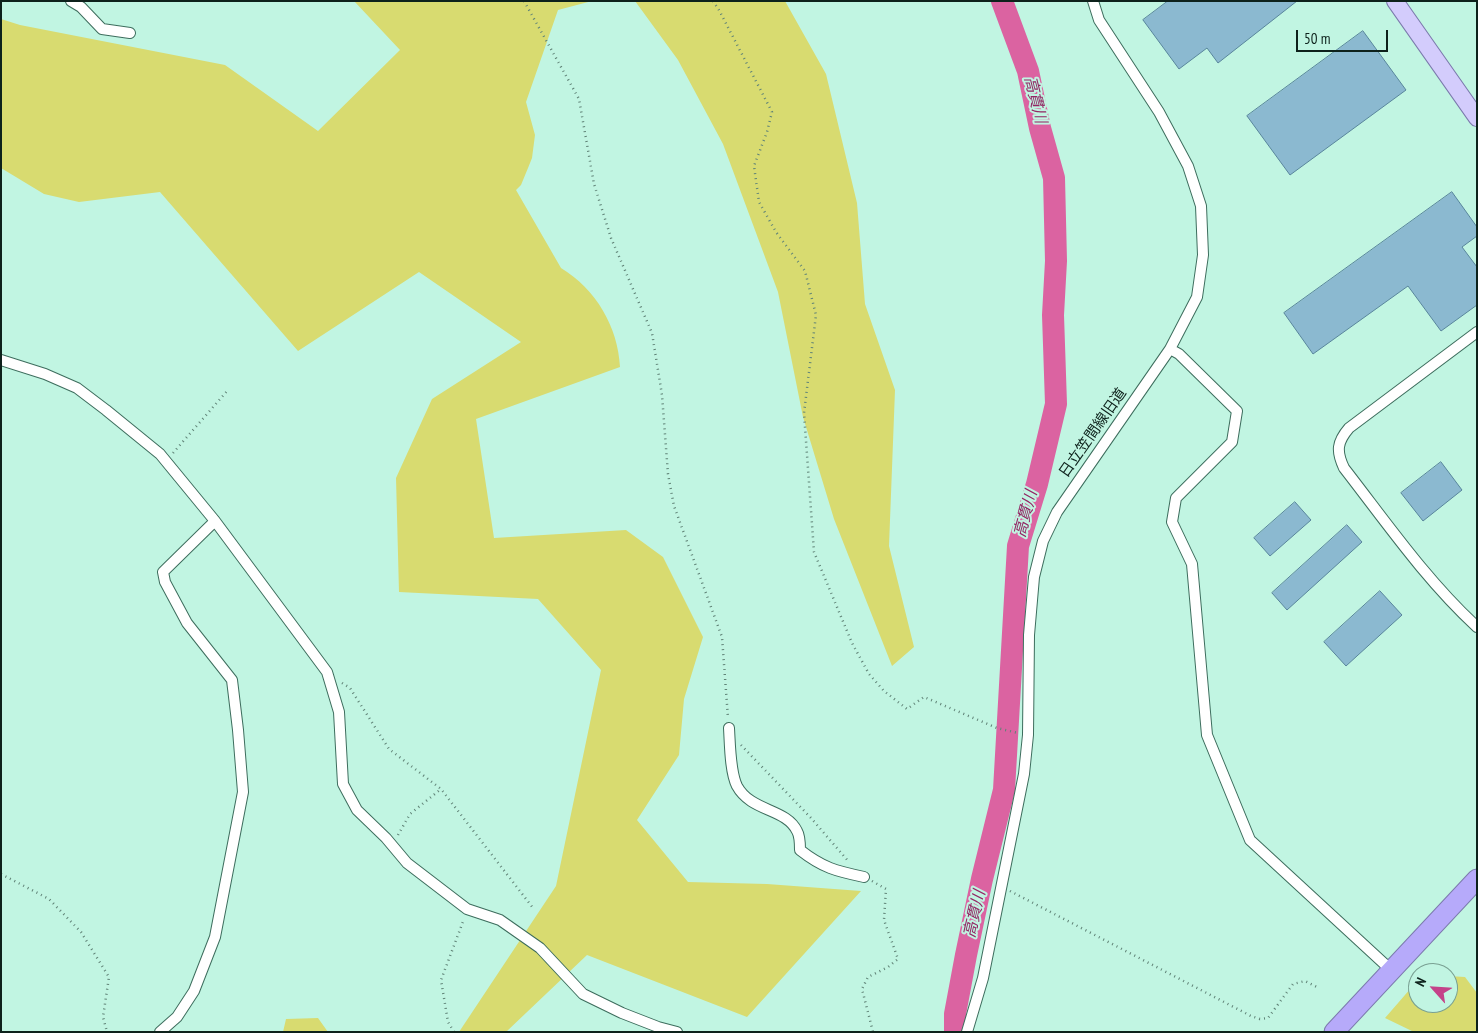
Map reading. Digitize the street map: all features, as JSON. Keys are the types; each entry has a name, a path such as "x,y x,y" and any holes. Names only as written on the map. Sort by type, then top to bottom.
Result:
{"highway":[{"path":"1334,1032 1477,879"}],"main road":[{"path":"1395,1 1477,118"}],"street":[{"path":"71,1 81,7 102,29 130,33"},
{"name":"日立笠間線旧道","path":"967,1032 983,978 1024,774 1028,735 1029,635 1034,576 1043,541 1057,512 1170,349 1197,297 1204,256 1201,206 1188,166 1159,112 1099,20 1093,1"},
{"path":"1477,332 1349,428 1342,436 1338,445 1338,457 1344,468 1418,563 1459,610 1477,627"},
{"path":"1170,349 1179,354 1237,410 1232,442 1176,498 1172,522 1192,564 1207,735 1250,840 1391,970"},
{"path":"1,360 45,374 77,388 160,454 215,521 326,672 339,712 343,784 357,810 407,863 467,910 500,920 540,948 583,994 622,1013 677,1032"},
{"path":"160,1032 177,1016 194,991 215,937 243,792 232,680 187,623 165,582 163,572 215,521"},
{"path":"729,728 731,757 736,785 750,802 790,821 798,832 800,850 818,864 835,871 864,877"}],"path":[{"path":"524,1 579,99 594,184 611,238 652,333 662,396 668,474 674,506 722,637 729,728 745,750 811,818 864,877 886,889 884,920 898,959 888,968 868,977 862,990 873,1032"},
{"path":"713,1 720,10 772,112 767,132 754,166 759,202 776,232 805,271 816,315 804,413 814,552 852,643 869,674 884,691 907,709 924,697 999,728 1014,732"},
{"path":"165,461 228,390"},
{"path":"326,672 350,688 389,749 441,789 533,908"},
{"path":"392,846 410,814 441,789"},
{"path":"1,874 49,899 80,932 109,976 103,1017 107,1032"},
{"path":"1002,887 1243,1012 1260,1019 1268,1018 1293,984 1305,981 1319,988"},
{"path":"454,1032 448,1022 441,980 467,910"}],"shaded area":[{"path":"354,1 592,1 558,10 526,102 535,135 532,158 521,185 516,190 561,268 585,287 603,310 615,338 620,367 476,419 494,538 626,530 663,557 703,637 684,699 679,755 637,820 688,882 767,884 861,891 747,1017 587,955 506,1032 459,1032 556,886 601,670 538,599 399,592 396,478 432,399 521,342 419,272 298,351 160,192 79,202 44,194 1,168 1,19 20,25 225,65 318,131 400,50"},
{"path":"635,1 785,1 826,74 857,203 865,304 895,390 889,546 914,647 892,666 834,519 803,417 778,292 723,144 678,60"},
{"path":"1458,977 1465,977 1477,993 1477,1032 1414,1032 1385,1018 1408,992 1408,1013 1458,1013"},
{"path":"318,1018 328,1032 283,1032 286,1019"}],"building":[{"path":"1168,1 1297,1 1218,63 1207,48 1179,69 1143,20"},
{"path":"1363,31 1406,90 1290,175 1247,116"},
{"path":"1452,192 1477,227 1477,236 1462,247 1477,267 1477,305 1441,331 1408,286 1313,354 1284,313"},
{"path":"1441,462 1462,490 1423,521 1401,493"},
{"path":"1295,502 1311,520 1270,556 1254,538"},
{"path":"1347,525 1362,542 1287,610 1272,593"},
{"path":"1380,591 1402,615 1346,666 1324,642"}],"waterway":[{"name":"高貫川","path":"955,1032 955,1014 966,955 1004,790 1018,546 1037,484 1056,404 1053,315 1056,261 1054,178 1040,128 1028,71 1002,1"}]}
